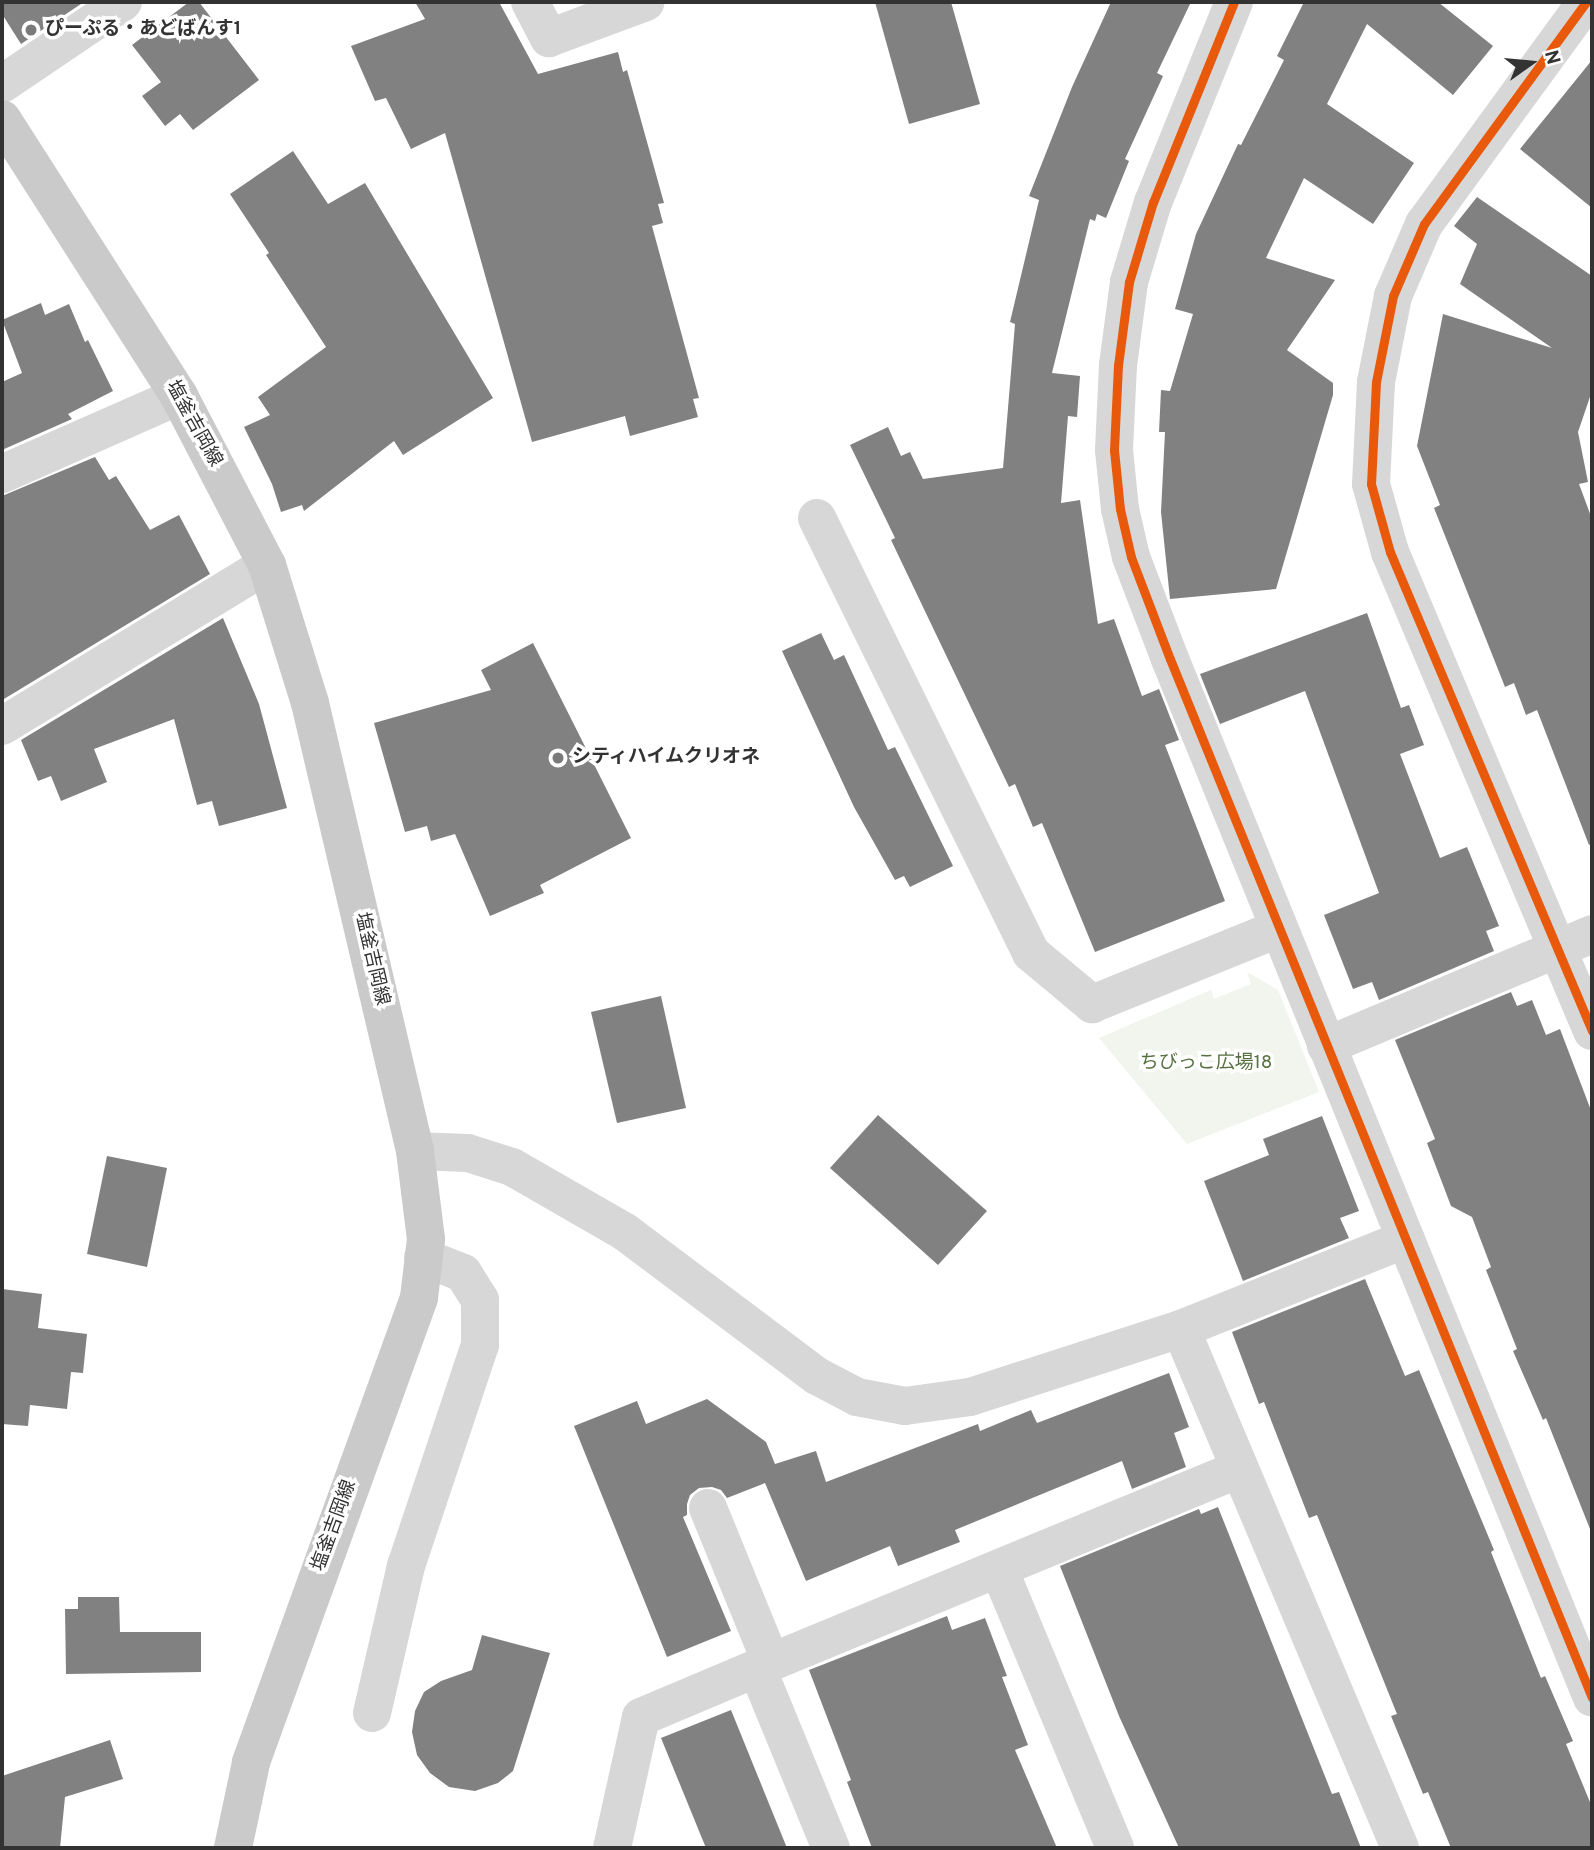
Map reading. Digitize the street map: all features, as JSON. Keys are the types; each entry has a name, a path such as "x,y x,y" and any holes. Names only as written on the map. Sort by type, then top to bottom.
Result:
{"main road":[{"name":"塩釜吉岡線","path":"2,119 179,396 267,565 310,703 415,1151 426,1238 419,1298 251,1763 233,1848"}],"street":[{"path":"2,85 123,2"},
{"path":"530,2 549,38 646,2"},
{"path":"1234,2 1153,202 1129,282 1118,365 1114,450 1120,509 1130,556 1278,929 1592,1698"},
{"path":"1586,2 1424,224 1393,296 1376,382 1371,484 1390,552 1592,1031"},
{"path":"2,474 179,396"},
{"path":"817,518 1031,953 1092,1004 1278,929"},
{"path":"2,726 267,565"},
{"path":"1326,1046 1592,934"},
{"path":"415,1151 468,1153 512,1167 625,1231 817,1376 857,1397 905,1406 970,1397 1181,1329 1406,1239"},
{"path":"372,1713 406,1566 480,1345 480,1300 463,1273 424,1257"},
{"path":"1181,1329 1400,1848"},
{"path":"612,1848 641,1717 1239,1469"},
{"path":"708,1507 831,1848"},
{"path":"999,1569 1115,1848"}],"green space":[{"name":"ちびっこ広場18","path":"1247,972 1278,990 1319,1092 1187,1144 1099,1038 1211,990 1214,999 1251,984"}],"building":[{"name":"ぴーぷる・あどばんす1","path":"2,2 84,2 21,44 2,14"},
{"path":"189,2 199,2 259,80 193,130 180,114 165,126 142,96 161,82 132,45"},
{"path":"415,2 499,2 538,74 618,52 623,72 627,70 664,203 658,204 663,223 652,226 699,398 693,399 698,417 630,436 625,416 532,442 445,133 411,149 386,98 375,101 351,46 425,19"},
{"path":"875,2 951,2 980,104 909,124"},
{"path":"1111,2 1191,2 1157,73 1163,76 1125,159 1129,161 1106,218 1097,214 1095,221 1090,219 1052,373 1080,376 1077,417 1068,416 1061,503 1080,500 1098,624 1114,619 1142,696 1159,689 1179,740 1165,745 1225,901 1095,952 1042,823 1033,827 1015,784 1009,787 891,540 895,538 850,445 888,427 901,456 910,452 923,479 1003,468 1015,324 1010,322 1039,200 1029,196 1072,87"},
{"path":"1304,2 1438,2 1493,46 1453,95 1367,24 1327,104 1414,163 1373,224 1304,178 1266,258 1335,280 1287,350 1333,383 1333,395 1276,589 1170,599 1161,512 1165,432 1159,432 1161,390 1170,391 1193,314 1175,309 1196,234 1238,144 1241,145 1284,60 1277,56"},
{"path":"1592,60 1592,208 1520,149"},
{"path":"293,151 328,204 365,183 493,398 403,455 394,441 304,511 302,505 281,512 272,484 244,427 270,415 258,397 326,347 230,194"},
{"path":"1477,197 1592,276 1592,391 1578,432 1588,482 1579,484 1592,519 1592,844 1589,845 1537,710 1526,715 1514,683 1505,687 1434,508 1440,505 1417,446 1443,314 1552,348 1460,284 1477,244 1454,226"},
{"path":"41,303 45,315 69,304 85,342 88,340 113,391 68,414 72,419 2,450 2,382 22,373 2,320"},
{"path":"95,457 109,480 116,476 150,530 179,515 210,574 4,699 2,496"},
{"path":"1367,613 1401,708 1409,705 1424,745 1400,754 1440,858 1467,847 1499,926 1486,931 1494,951 1379,1000 1372,982 1353,989 1324,915 1379,893 1305,691 1220,724 1200,674"},
{"path":"223,618 259,704 287,808 219,826 212,801 197,805 174,719 94,749 107,782 61,801 51,776 38,781 21,740"},
{"path":"821,633 834,660 844,655 888,750 895,747 953,866 910,887 904,876 895,880 854,807 782,651"},
{"path":"533,643 631,838 540,885 544,893 490,916 455,834 431,841 427,826 405,832 374,723 491,690 481,670"},
{"path":"1511,992 1517,1006 1532,1000 1546,1035 1560,1029 1592,1113 1590,1529 1546,1418 1543,1420 1513,1351 1517,1349 1486,1270 1491,1267 1472,1217 1451,1206 1427,1143 1435,1139 1395,1040"},
{"path":"661,996 686,1108 617,1123 591,1012"},
{"path":"878,1115 987,1211 938,1265 830,1168"},
{"path":"1322,1116 1359,1211 1340,1218 1349,1238 1243,1281 1204,1181 1269,1155 1263,1139"},
{"path":"107,1156 167,1168 147,1267 87,1254"},
{"path":"1365,1279 1405,1376 1419,1370 1494,1550 1491,1552 1541,1678 1545,1676 1573,1741 1566,1744 1592,1807 1592,1848 1451,1848 1428,1792 1423,1794 1391,1716 1397,1714 1317,1515 1309,1518 1264,1402 1259,1404 1232,1332"},
{"path":"2,1289 42,1294 38,1328 87,1334 83,1373 71,1372 67,1409 30,1405 28,1426 2,1424"},
{"path":"1169,1373 1189,1427 1174,1433 1186,1467 1132,1489 1122,1461 955,1530 960,1542 898,1566 890,1546 806,1581 765,1483 727,1498 721,1490 712,1487 699,1488 690,1495 687,1515 683,1517 731,1631 667,1657 574,1426 637,1401 646,1424 707,1399 766,1442 775,1464 816,1451 826,1482 978,1424 980,1431 1031,1410 1037,1423"},
{"path":"1218,1507 1332,1794 1339,1792 1361,1848 1179,1848 1119,1716 1060,1566 1199,1509 1201,1514"},
{"path":"78,1597 119,1597 120,1632 201,1632 201,1672 66,1674 65,1609 78,1609"},
{"path":"947,1616 952,1630 985,1618 1007,1676 1002,1677 1028,1745 1015,1750 1057,1848 872,1848 847,1782 851,1780 809,1670"},
{"path":"482,1635 550,1653 513,1771 498,1783 475,1791 449,1787 430,1773 417,1755 412,1732 415,1711 424,1692 441,1681 472,1670"},
{"path":"731,1710 787,1848 706,1848 661,1738"},
{"path":"110,1740 123,1779 65,1797 60,1848 2,1848 2,1776"}],"cycle path":[{"path":"1234,2 1153,202 1129,282 1118,365 1114,450 1120,509 1131,557 1170,659 1592,1698"},
{"path":"1586,2 1424,224 1393,296 1376,382 1371,484 1390,552 1592,1031"}],"place":[{"name":"ぴーぷる・あどばんす1","path":"31,30"},
{"name":"シティハイムクリオネ","path":"558,758"}]}
